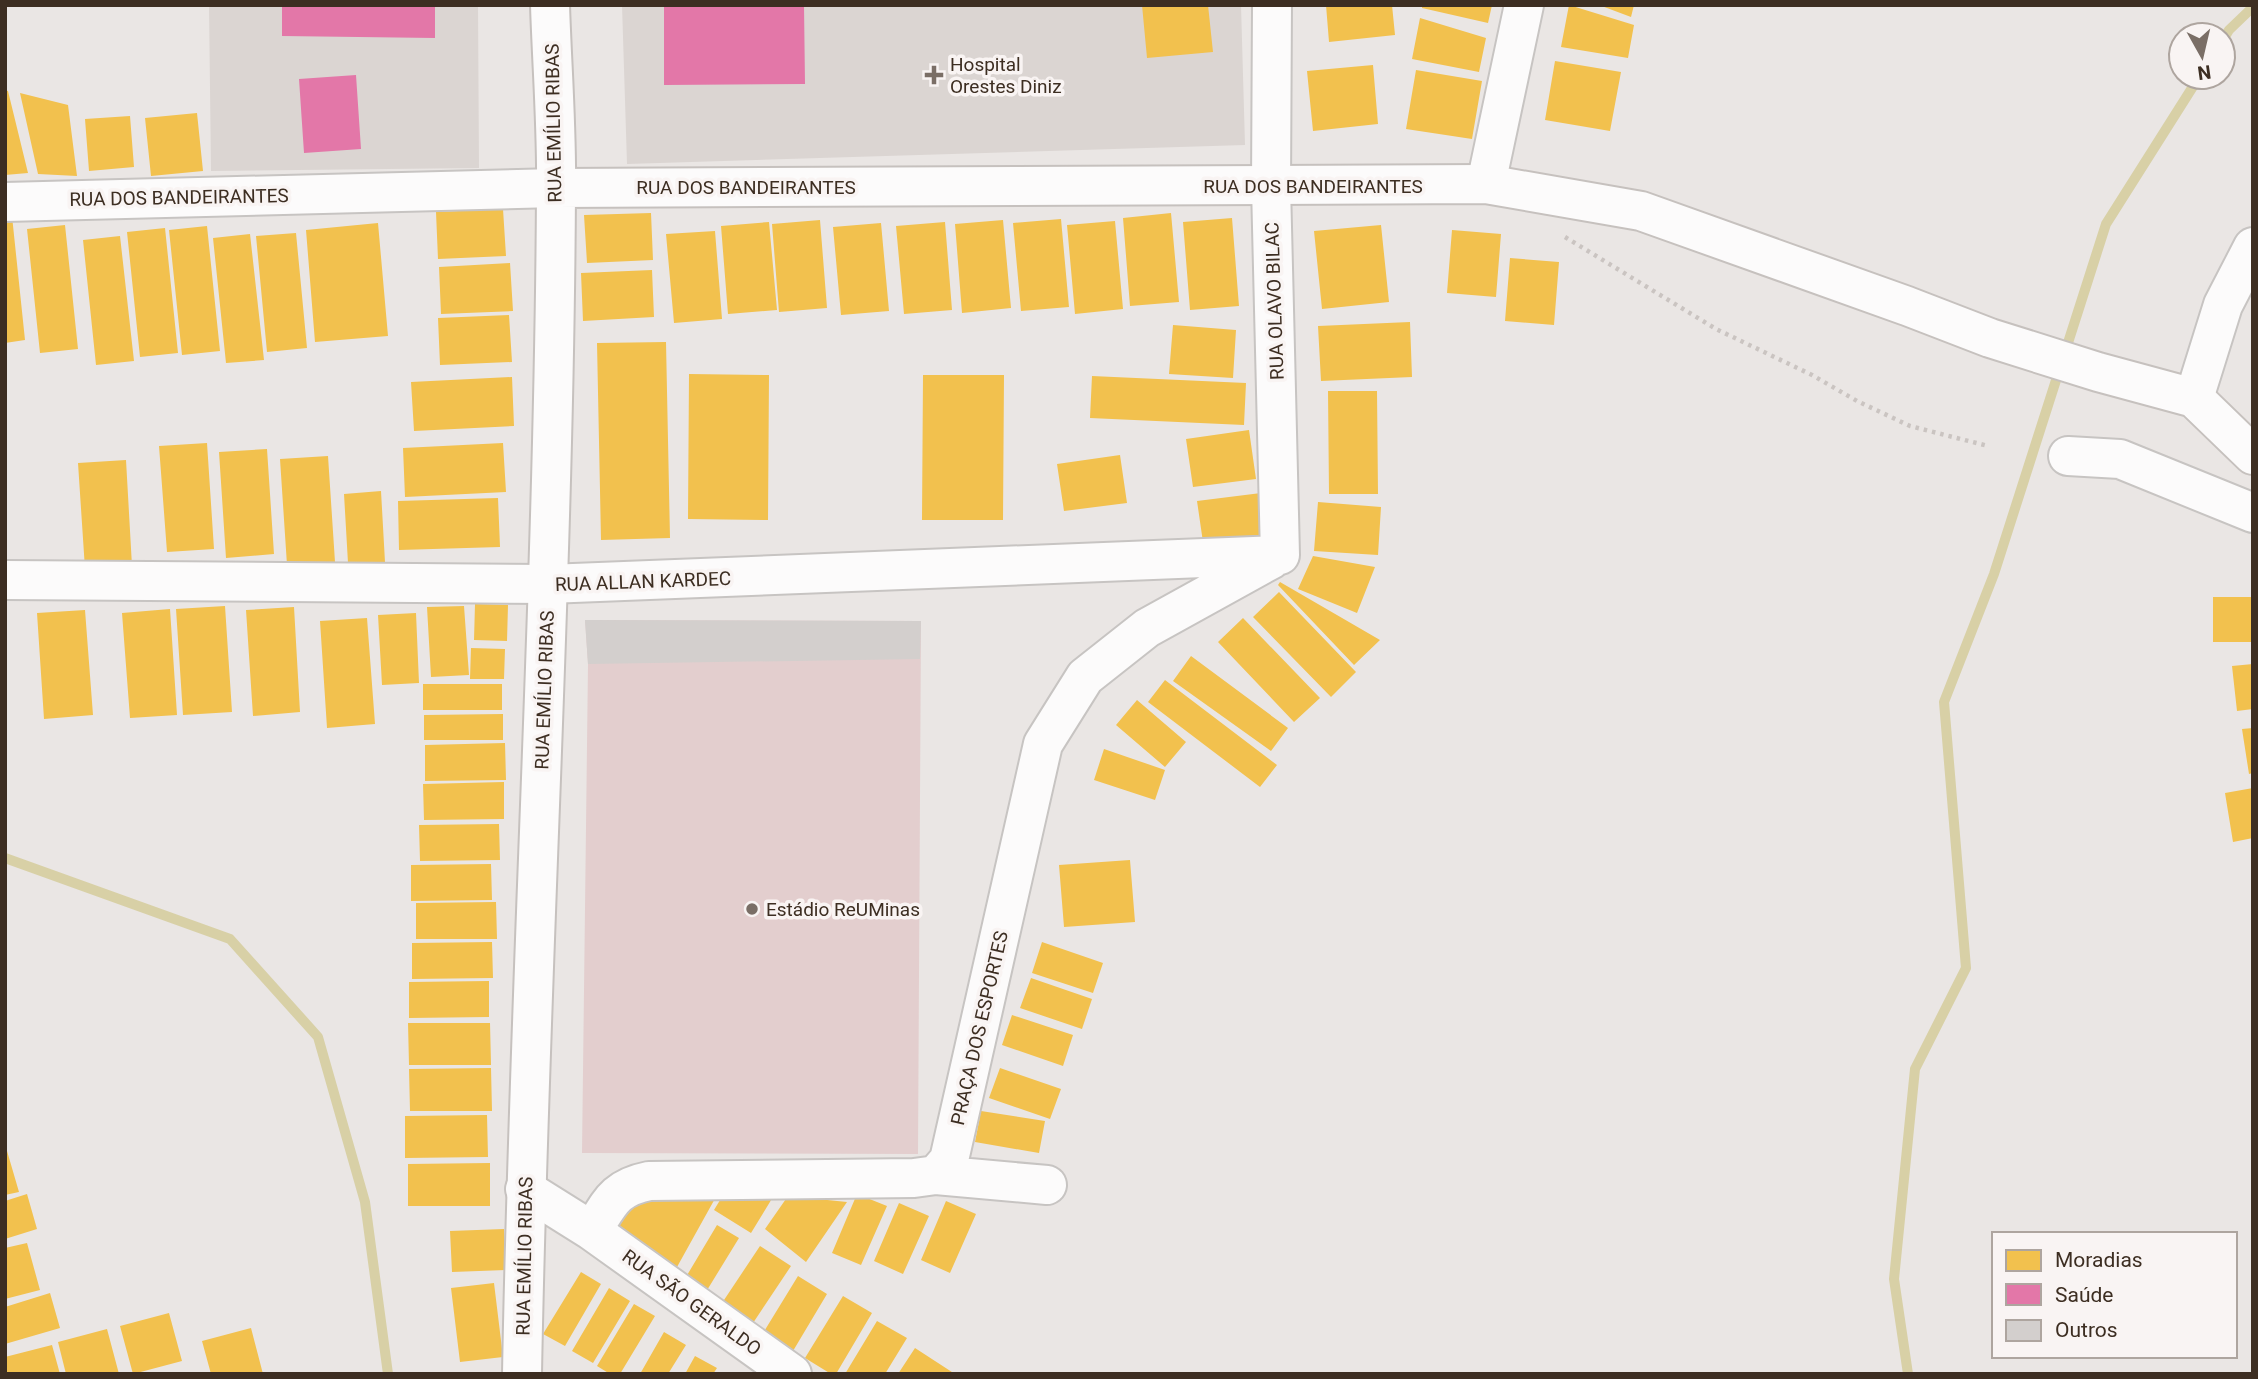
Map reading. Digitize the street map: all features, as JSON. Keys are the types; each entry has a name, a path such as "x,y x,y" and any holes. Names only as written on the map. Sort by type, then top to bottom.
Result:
{"street":[{"name":"RUA EMÍLIO RIBAS","path":"522,1374 525,1189 548,584 556,188 550,5"},
{"name":"RUA OLAVO BILAC","path":"1272,5 1270,186 1280,555"},
{"path":"1486,184 1524,5"},
{"name":"RUA DOS BANDEIRANTES","path":"5,202 556,188 1486,184 1641,211 1990,338 2098,372 2194,398"},
{"path":"2253,247 2223,305 2194,398 2253,455"},
{"path":"2068,456 2120,458 2253,513"},
{"name":"RUA ALLAN KARDEC","path":"5,580 548,584 1280,555"},
{"name":"PRAÇA DOS ESPORTES","path":"936,1175 949,1160 1042,744 1085,677 1126,644 1147,628 1280,555"},
{"path":"525,1189 592,1231 613,1198 629,1185 649,1181 914,1178 936,1175 1047,1185"},
{"name":"RUA SÃO GERALDO","path":"592,1231 792,1374"}],"path":[{"path":"1562,235 1716,329 1812,375 1857,401 1910,426 1988,446"}],"shaded area":[{"path":"209,5 478,5 479,168 211,171"},
{"name":"Hospital Orestes Diniz","path":"622,5 1241,5 1245,145 627,164"},
{"name":"Estádio ReUMinas","path":"585,620 921,621 918,1154 582,1153 588,664"}],"building: Moradias":[{"path":"1142,5 1208,5 1213,52 1147,58"},
{"path":"1326,5 1392,5 1395,35 1329,42"},
{"path":"1422,5 1492,5 1488,23 1422,8"},
{"path":"1569,5 1634,25 1628,58 1561,47"},
{"path":"1599,5 1634,5 1631,17"},
{"path":"1420,18 1486,38 1479,72 1412,59"},
{"path":"1555,61 1621,72 1610,131 1545,120"},
{"path":"1373,65 1378,124 1313,131 1307,71"},
{"path":"1416,70 1482,81 1472,139 1406,129"},
{"path":"5,90 8,91 28,173 5,175"},
{"path":"20,93 68,105 77,176 38,174"},
{"path":"197,113 203,171 151,176 145,118"},
{"path":"130,116 134,167 89,171 85,119"},
{"path":"503,209 506,256 438,259 436,212"},
{"path":"651,213 653,260 587,263 584,215"},
{"path":"1171,213 1179,302 1130,306 1123,218"},
{"path":"5,216 12,216 25,340 5,343"},
{"path":"1232,218 1239,306 1190,310 1183,222"},
{"path":"1061,219 1069,307 1021,311 1013,223"},
{"path":"820,220 827,308 779,312 772,224"},
{"path":"1003,220 1011,308 962,313 955,224"},
{"path":"1115,221 1123,309 1075,314 1067,225"},
{"path":"769,222 777,310 728,314 721,226"},
{"path":"945,222 952,310 904,314 896,226"},
{"path":"378,223 388,336 315,342 306,230"},
{"path":"881,223 889,311 841,315 833,227"},
{"path":"65,225 78,349 40,353 27,229"},
{"path":"1381,225 1389,302 1322,309 1314,231"},
{"path":"207,226 220,351 182,355 169,230"},
{"path":"165,228 178,353 140,357 127,232"},
{"path":"1452,230 1501,234 1496,297 1447,293"},
{"path":"715,231 722,319 674,323 666,234"},
{"path":"296,233 307,348 267,352 256,236"},
{"path":"250,234 264,360 226,363 213,238"},
{"path":"120,236 134,361 96,365 83,240"},
{"path":"1510,258 1559,262 1554,325 1505,321"},
{"path":"510,263 513,311 441,314 439,267"},
{"path":"652,270 654,317 583,321 581,273"},
{"path":"509,315 512,362 440,365 438,318"},
{"path":"1410,322 1412,377 1321,381 1318,326"},
{"path":"1173,325 1236,330 1233,378 1169,374"},
{"path":"666,342 670,538 601,540 597,343"},
{"path":"689,374 769,375 768,520 688,519"},
{"path":"923,375 1004,375 1003,520 922,520"},
{"path":"1092,376 1246,383 1244,425 1090,418"},
{"path":"512,377 514,426 414,431 411,382"},
{"path":"1328,391 1377,391 1378,494 1329,494"},
{"path":"1249,430 1256,479 1193,487 1186,439"},
{"path":"207,443 214,549 167,552 159,446"},
{"path":"503,443 506,492 405,497 403,448"},
{"path":"267,449 274,554 226,558 219,452"},
{"path":"1120,455 1127,503 1064,511 1057,464"},
{"path":"328,456 335,562 287,565 280,459"},
{"path":"126,460 132,566 85,569 78,463"},
{"path":"381,491 385,562 348,563 344,494"},
{"path":"1261,493 1268,540 1204,549 1197,501"},
{"path":"498,498 500,547 399,550 398,501"},
{"path":"1318,502 1381,507 1378,555 1314,551"},
{"path":"1313,556 1375,567 1357,613 1298,589"},
{"path":"1280,582 1380,640 1354,665 1278,585"},
{"path":"1279,592 1356,672 1331,697 1253,617"},
{"path":"2213,597 2253,597 2253,642 2213,642"},
{"path":"475,604 508,605 507,641 474,640"},
{"path":"225,606 232,712 183,715 176,609"},
{"path":"464,606 469,675 431,677 427,607"},
{"path":"294,607 300,712 253,716 246,610"},
{"path":"170,609 177,715 130,718 122,613"},
{"path":"85,610 93,715 44,719 37,613"},
{"path":"416,613 419,683 382,685 378,615"},
{"path":"367,618 375,724 327,728 320,621"},
{"path":"1243,618 1320,698 1294,722 1218,642"},
{"path":"471,648 505,649 504,679 470,679"},
{"path":"1191,656 1288,728 1271,751 1173,681"},
{"path":"2253,664 2253,709 2237,711 2232,666"},
{"path":"1165,680 1277,765 1260,787 1148,702"},
{"path":"423,684 502,684 502,710 423,710"},
{"path":"1137,700 1186,742 1165,767 1116,725"},
{"path":"503,714 503,740 424,740 424,715"},
{"path":"2253,728 2253,773 2249,774 2242,729"},
{"path":"505,743 506,780 425,781 425,745"},
{"path":"1104,749 1165,770 1155,800 1094,780"},
{"path":"504,782 504,819 424,820 423,784"},
{"path":"2253,788 2253,838 2233,842 2225,793"},
{"path":"499,824 500,860 420,861 419,825"},
{"path":"1130,860 1135,922 1064,927 1059,865"},
{"path":"491,864 492,900 411,901 411,865"},
{"path":"496,902 497,939 416,939 416,903"},
{"path":"492,942 493,978 412,979 412,943"},
{"path":"1042,942 1103,963 1093,993 1032,973"},
{"path":"1031,978 1092,999 1082,1029 1020,1008"},
{"path":"489,981 489,1017 409,1018 409,982"},
{"path":"1012,1015 1073,1035 1063,1066 1002,1045"},
{"path":"408,1023 490,1023 491,1065 409,1065"},
{"path":"491,1068 492,1111 410,1111 409,1069"},
{"path":"1000,1068 1061,1089 1050,1119 989,1098"},
{"path":"981,1111 1045,1121 1039,1153 975,1142"},
{"path":"487,1115 488,1157 405,1158 405,1116"},
{"path":"5,1144 19,1192 5,1195"},
{"path":"490,1163 490,1206 408,1206 408,1164"},
{"path":"728,1187 776,1192 751,1233 714,1210"},
{"path":"637,1191 717,1195 677,1267 608,1227"},
{"path":"27,1194 37,1229 5,1239 5,1201"},
{"path":"857,1194 887,1206 861,1265 832,1253"},
{"path":"788,1196 847,1202 806,1262 765,1229"},
{"path":"946,1201 976,1214 950,1273 921,1260"},
{"path":"899,1203 929,1216 903,1274 874,1261"},
{"path":"717,1225 739,1238 701,1300 680,1287"},
{"path":"504,1229 506,1270 452,1272 450,1231"},
{"path":"27,1243 40,1290 5,1299 5,1248"},
{"path":"760,1246 791,1266 751,1326 720,1306"},
{"path":"581,1272 601,1284 565,1346 543,1334"},
{"path":"798,1276 827,1294 790,1356 760,1338"},
{"path":"494,1283 503,1357 460,1362 451,1288"},
{"path":"609,1288 630,1301 593,1363 572,1351"},
{"path":"50,1293 60,1328 5,1344 5,1307"},
{"path":"843,1296 872,1313 836,1374 831,1374 805,1358"},
{"path":"634,1304 655,1316 620,1374 610,1374 597,1366"},
{"path":"169,1313 182,1361 133,1374 120,1326"},
{"path":"877,1321 907,1338 885,1374 845,1374"},
{"path":"251,1328 263,1374 211,1374 202,1341"},
{"path":"107,1329 119,1374 66,1374 58,1342"},
{"path":"664,1332 686,1345 668,1374 640,1374"},
{"path":"52,1345 60,1374 7,1374 5,1357"},
{"path":"915,1348 955,1374 898,1374"},
{"path":"695,1356 717,1368 713,1374 685,1374"}],"building: Saúde":[{"path":"282,5 435,5 435,38 282,36"},
{"path":"664,5 804,5 805,84 664,85"},
{"path":"356,75 361,149 304,153 299,79"}],"building: Outros":[{"path":"585,620 921,621 920,659 588,664"}],"waterway":[{"path":"2237,22 2253,7"},
{"path":"1908,1374 1894,1279 1915,1069 1966,968 1944,702 1994,574 2106,224 2190,91"},
{"path":"5,858 230,939 318,1037 365,1202 388,1374"}],"place":[{"name":"Hospital Orestes Diniz","path":"934,75"},
{"name":"Estádio ReUMinas","path":"752,909"}]}
